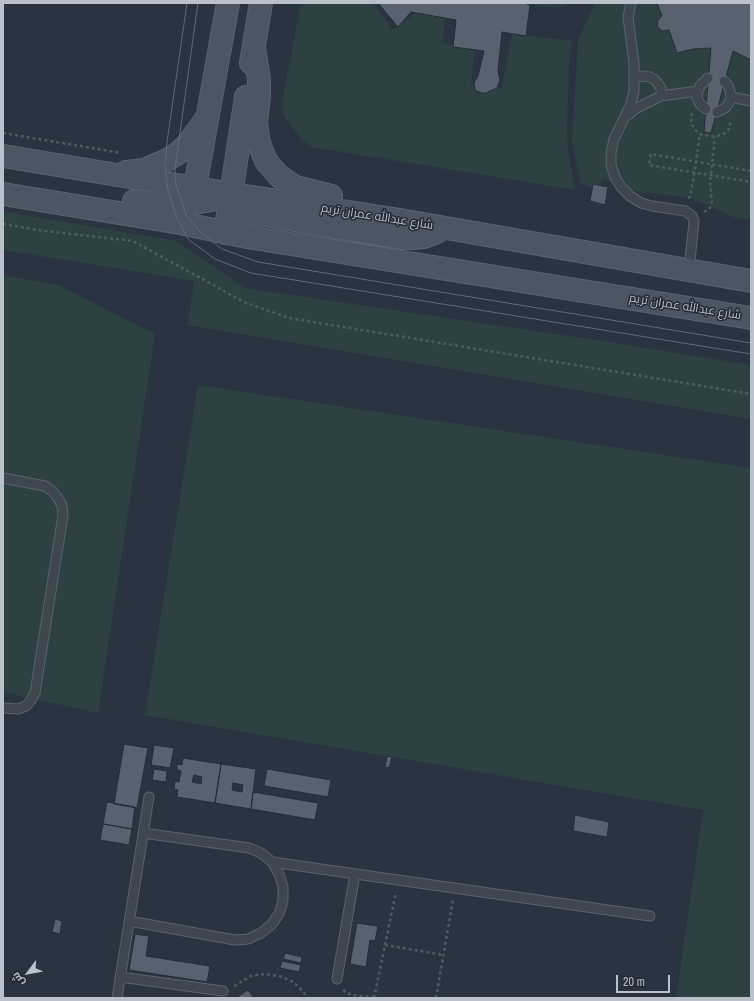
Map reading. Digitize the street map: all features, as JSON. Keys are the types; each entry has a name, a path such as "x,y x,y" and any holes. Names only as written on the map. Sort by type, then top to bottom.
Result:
{"street":[{"path":"3,180 147,203 192,206 228,3"},
{"path":"226,233 261,3"},
{"path":"254,48 259,80 256,123 259,142 266,161 279,176 295,187 374,206 388,212 400,220"},
{"path":"112,174 144,170 165,161 186,145 207,117"},
{"name":"شارع عبدالله عمران تريم","path":"3,156 112,174 192,206 226,233 751,318"},
{"name":"شارع عبدالله عمران تريم","path":"3,194 192,206 231,193 444,227 751,281"},
{"path":"247,237 241,233 238,226 240,219 245,215 252,213 402,238 424,237 435,233 444,227"}],"lane":[{"path":"631,3 628,17 635,78 634,92 630,106 614,139 611,153 613,171 621,187 640,203 689,214 694,221 689,271"},
{"path":"635,78 642,76 650,77 656,81 661,88 661,96"},
{"path":"706,109 700,104 698,91 700,86 708,78"},
{"path":"717,112 725,108 731,97 729,86 724,81"},
{"path":"624,119 635,109 661,96 698,91"},
{"path":"731,97 751,101"},
{"path":"3,478 45,486 58,498 62,506 63,515 35,693 26,706 18,709 3,708"},
{"path":"117,998 149,796"},
{"path":"129,921 235,940 248,939 261,933 271,925 279,914 283,900 283,887 279,874 272,862 261,853 249,848 143,833"},
{"path":"272,862 650,916"},
{"path":"337,979 355,874"},
{"path":"120,977 222,991"}],"path":[{"path":"3,133 123,153"},
{"path":"700,134 689,214 710,209 712,204 710,191 715,137"},
{"path":"751,171 651,154 649,165 751,182"},
{"path":"3,224 45,231 133,241 244,302 289,318 751,394"},
{"path":"374,998 399,880"},
{"path":"436,998 455,888"},
{"path":"385,944 444,955"},
{"path":"222,991 251,976 261,974 282,977 291,981 299,987 308,998"},
{"path":"337,979 339,986 344,992 351,995 378,998"}],"green space":[{"path":"301,3 373,3 392,30 417,12 445,17 443,43 475,48 471,84 502,88 512,34 572,41 569,64 567,126 568,151 575,190 312,147 302,140 286,119 281,107"},
{"path":"534,3 572,3 555,8 534,5"},
{"path":"595,3 751,3 751,219 736,218 691,198 634,191 604,179 595,189 580,183 572,141 578,41"},
{"path":"3,211 176,241 245,288 616,343 751,365 751,419 188,325 194,281 3,250"},
{"path":"3,275 58,285 155,334 98,713 3,692"},
{"path":"198,385 751,468 751,998 676,998 703,810 145,715"}],"building":[{"path":"378,3 524,3 530,5 526,36 502,32 498,71 500,80 497,88 486,93 481,93 475,90 474,83 478,76 484,51 453,47 456,20 411,12 398,27"},
{"path":"657,3 751,3 751,60 733,51 711,133 704,132 711,48 693,49 677,53 669,30 662,31 657,26 658,20 662,16"},
{"path":"593,184 608,187 605,205 590,201"},
{"path":"124,744 148,748 137,808 114,804"},
{"path":"154,745 174,748 170,768 151,765"},
{"path":"387,756 392,757 389,768 385,767"},
{"path":"183,758 221,764 215,803 177,797 178,790 174,789 175,781 179,782 181,771 177,770 177,764 182,765","holes":["194,775 202,777 201,784 192,782"]},
{"path":"221,764 256,769 251,809 215,803","holes":["233,783 243,785 242,792 232,790"]},
{"path":"154,769 167,771 166,782 152,780"},
{"path":"267,769 331,780 328,797 264,786"},
{"path":"253,792 318,803 315,820 251,809"},
{"path":"107,802 135,807 132,829 103,824"},
{"path":"575,815 609,822 607,837 573,831"},
{"path":"103,824 132,829 129,845 100,840"},
{"path":"55,919 62,921 60,934 52,932"},
{"path":"357,923 378,926 375,941 370,940 366,967 350,964"},
{"path":"135,934 149,936 146,956 210,966 207,982 129,970"},
{"path":"285,953 302,957 301,963 283,959"},
{"path":"282,961 301,965 299,972 280,968"},
{"path":"248,990 254,998 236,998"}],"tram line":[{"path":"187,3 167,142 165,167 168,190 177,218 188,239 215,259 251,273 751,354"},
{"path":"198,3 175,169 176,185 186,215 200,232 222,249 258,262 751,343"}]}
